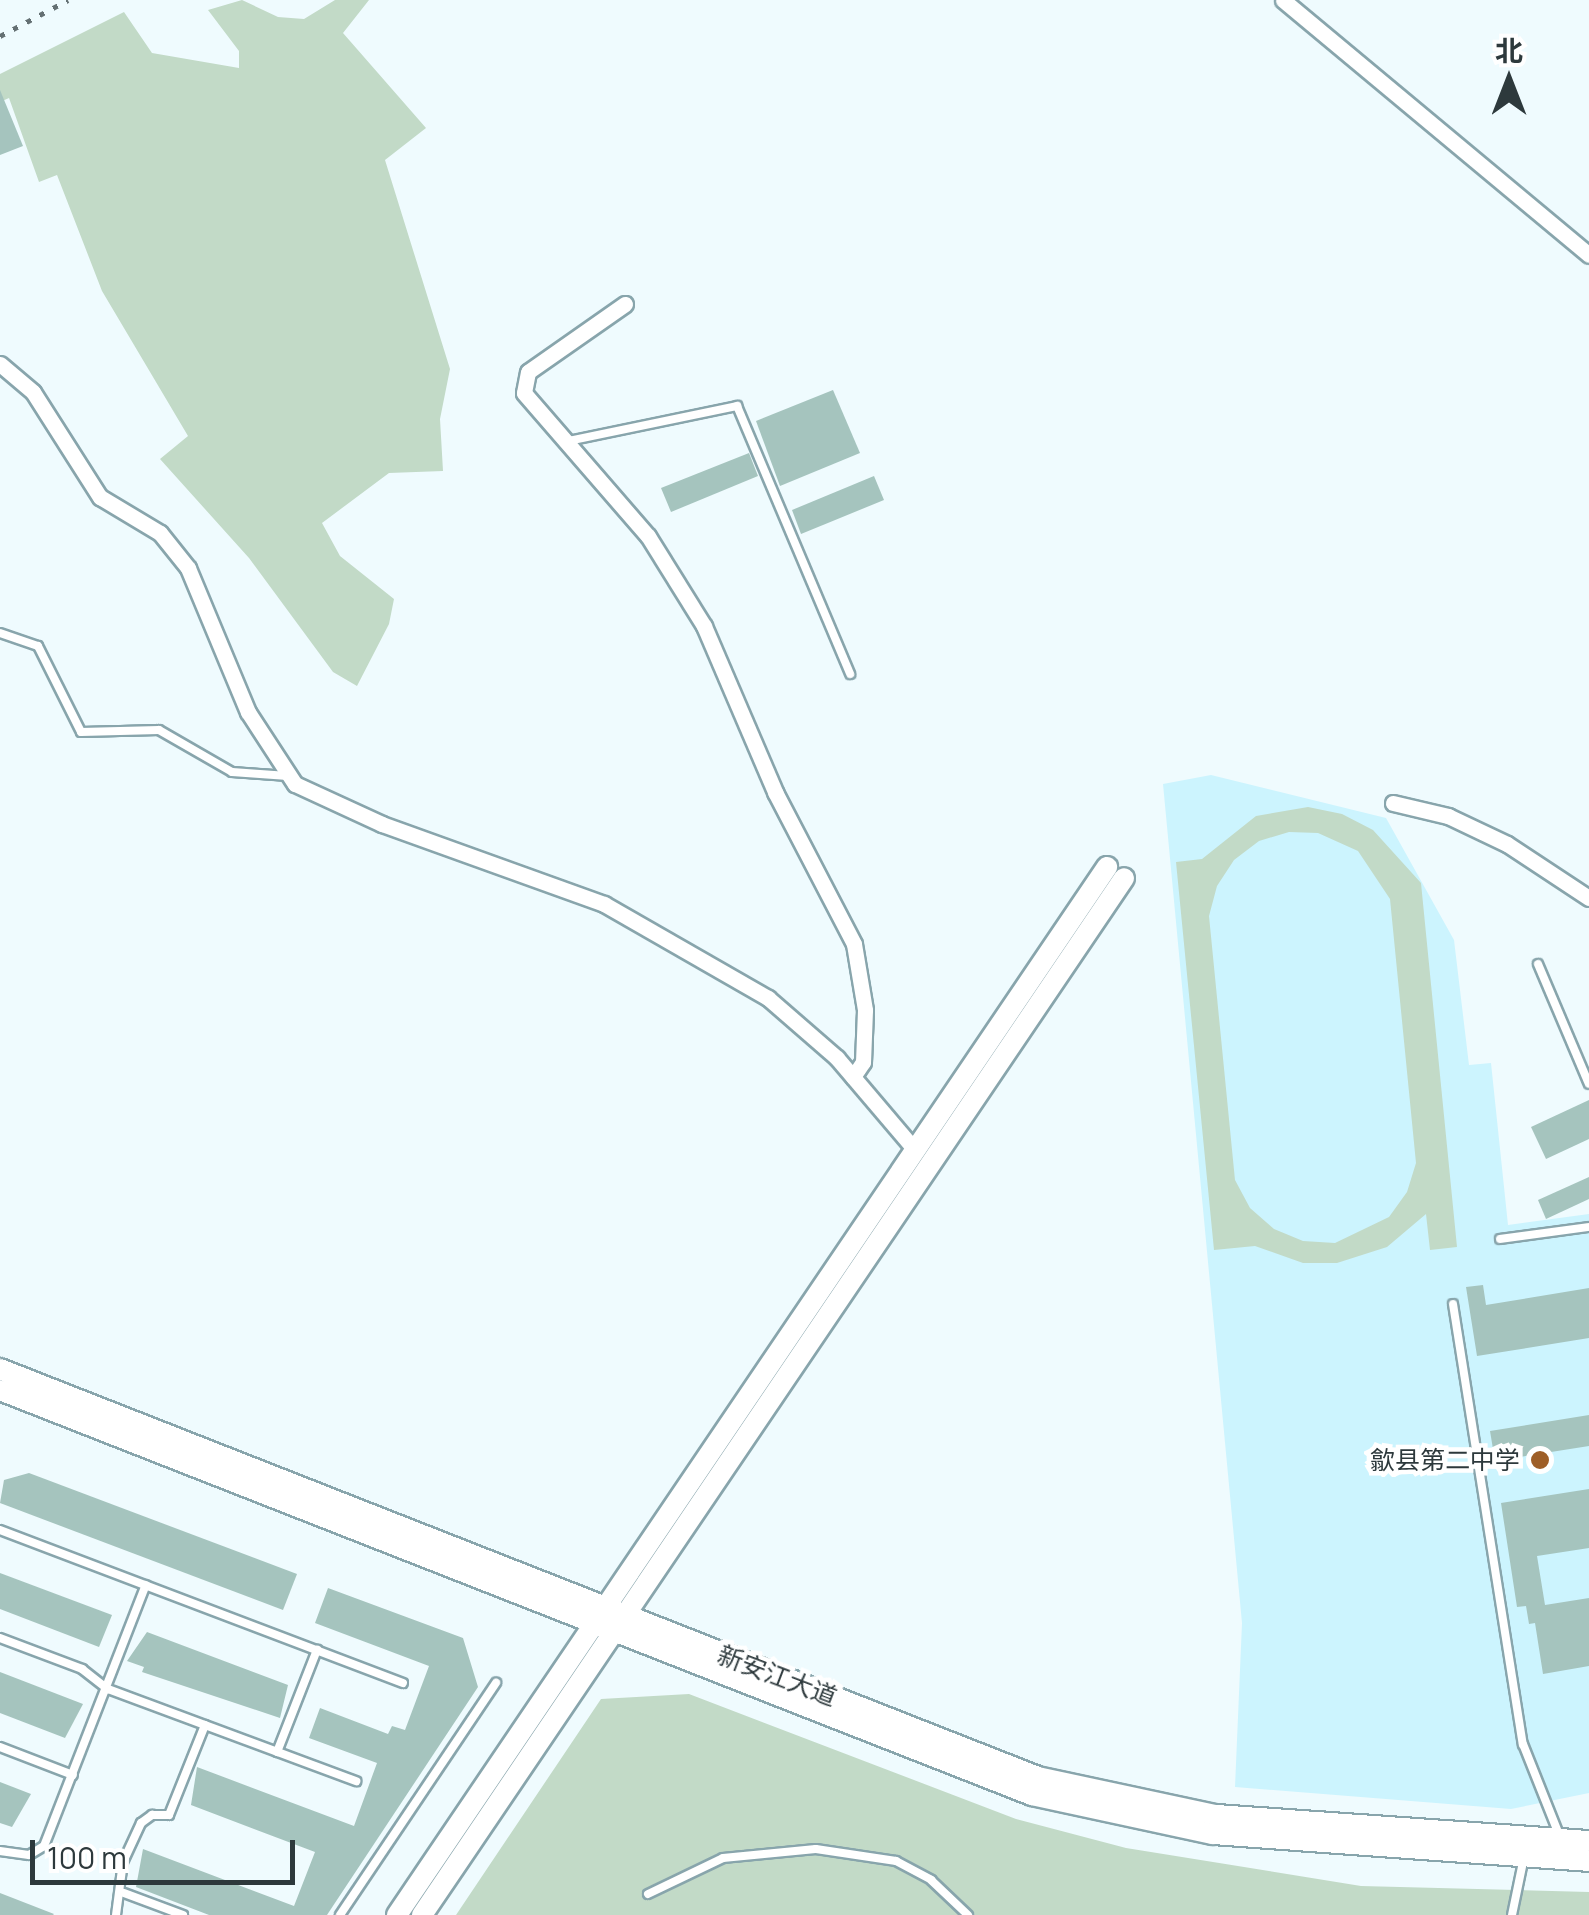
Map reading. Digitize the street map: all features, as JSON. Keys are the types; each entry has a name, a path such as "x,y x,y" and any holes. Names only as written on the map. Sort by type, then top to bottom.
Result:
{"main road":[{"path":"396,1915 609,1621 1116,872 915,1150 609,1621 422,1915"},
{"name":"新安江大道","path":"0,1369 1074,1808 1213,1834 1589,1861"},
{"name":"新安江大道","path":"0,1390 609,1621 1038,1777 1121,1798 1268,1821 1589,1841"}],"street":[{"path":"1283,0 1589,255"},
{"path":"625,304 528,372 526,398 648,536 696,610 775,792 850,934 865,1010 863,1062 853,1076"},
{"path":"0,364 33,392 100,497 160,533 188,568 248,712 288,776 314,797 619,912 768,998 853,1076 915,1150"},
{"path":"1393,803 1448,816 1507,844 1589,898"}],"lane":[{"path":"564,442 737,406 850,674"},
{"path":"0,634 38,646 80,732 160,730 232,772 288,776"},
{"path":"1538,964 1589,1084"},
{"path":"1500,1239 1589,1227"},
{"path":"1453,1304 1524,1744 1561,1840"},
{"path":"0,1530 403,1683"},
{"path":"0,1851 40,1850 108,1689 146,1585"},
{"path":"0,1638 82,1669 108,1689 356,1782"},
{"path":"277,1752 316,1650"},
{"path":"340,1915 496,1683"},
{"path":"116,1915 124,1893 123,1862 141,1823 169,1815 204,1725"},
{"path":"0,1747 73,1775"},
{"path":"648,1894 723,1858 816,1849 896,1861 931,1880 968,1915"},
{"path":"1512,1915 1524,1857"},
{"path":"124,1893 183,1915"}],"shaded area":[{"path":"1211,775 1386,818 1454,940 1469,1065 1491,1063 1508,1225 1589,1214 1589,1793 1511,1809 1235,1787 1242,1623 1163,784"}],"green space":[{"path":"242,0 278,17 304,19 335,0 369,0 343,33 426,128 385,160 450,369 440,419 443,471 389,473 322,523 340,556 394,599 389,624 357,686 333,672 249,558 160,459 188,436 102,291 57,175 39,182 9,98 0,102 0,74 124,12 152,53 239,68 239,51 208,10"},
{"path":"1308,807 1342,814 1373,830 1421,883 1457,1247 1430,1250 1426,1214 1387,1247 1337,1263 1303,1263 1255,1246 1214,1250 1176,862 1202,859 1256,816","holes":["1289,832 1318,833 1358,851 1390,899 1416,1163 1407,1192 1389,1217 1335,1243 1303,1241 1274,1229 1250,1208 1235,1180 1209,916 1217,886 1234,860 1259,841"]},
{"path":"689,1694 1016,1819 1126,1848 1361,1886 1589,1892 1589,1915 456,1915 601,1699"}],"building":[{"path":"0,90 23,146 0,155"},
{"path":"833,390 860,453 780,486 756,421"},
{"path":"749,453 758,476 671,512 661,488"},
{"path":"874,476 884,500 801,534 792,510"},
{"path":"1589,1100 1589,1139 1546,1159 1531,1127"},
{"path":"1589,1177 1589,1199 1546,1219 1538,1200"},
{"path":"1483,1285 1486,1305 1589,1288 1589,1338 1477,1356 1466,1287"},
{"path":"1589,1415 1589,1446 1495,1461 1490,1431"},
{"path":"29,1473 297,1574 283,1610 0,1503 4,1480"},
{"path":"1589,1489 1589,1548 1537,1556 1545,1605 1589,1598 1589,1666 1543,1674 1535,1623 1529,1624 1526,1606 1517,1607 1501,1503"},
{"path":"0,1573 112,1615 99,1647 0,1609"},
{"path":"328,1588 463,1638 478,1687 327,1915 209,1915 136,1887 143,1849 294,1906 315,1852 191,1805 197,1767 354,1826 377,1763 309,1738 320,1708 388,1734 392,1726 405,1730 429,1666 315,1623"},
{"path":"147,1632 288,1685 280,1718 142,1672 144,1667 127,1661"},
{"path":"0,1672 83,1704 65,1738 0,1713"},
{"path":"0,1782 31,1794 12,1827 0,1823"},
{"path":"0,1893 54,1914 0,1915"}],"railway":[{"path":"0,36 68,0"}],"place":[{"name":"歙县第二中学","path":"1540,1460"}]}
